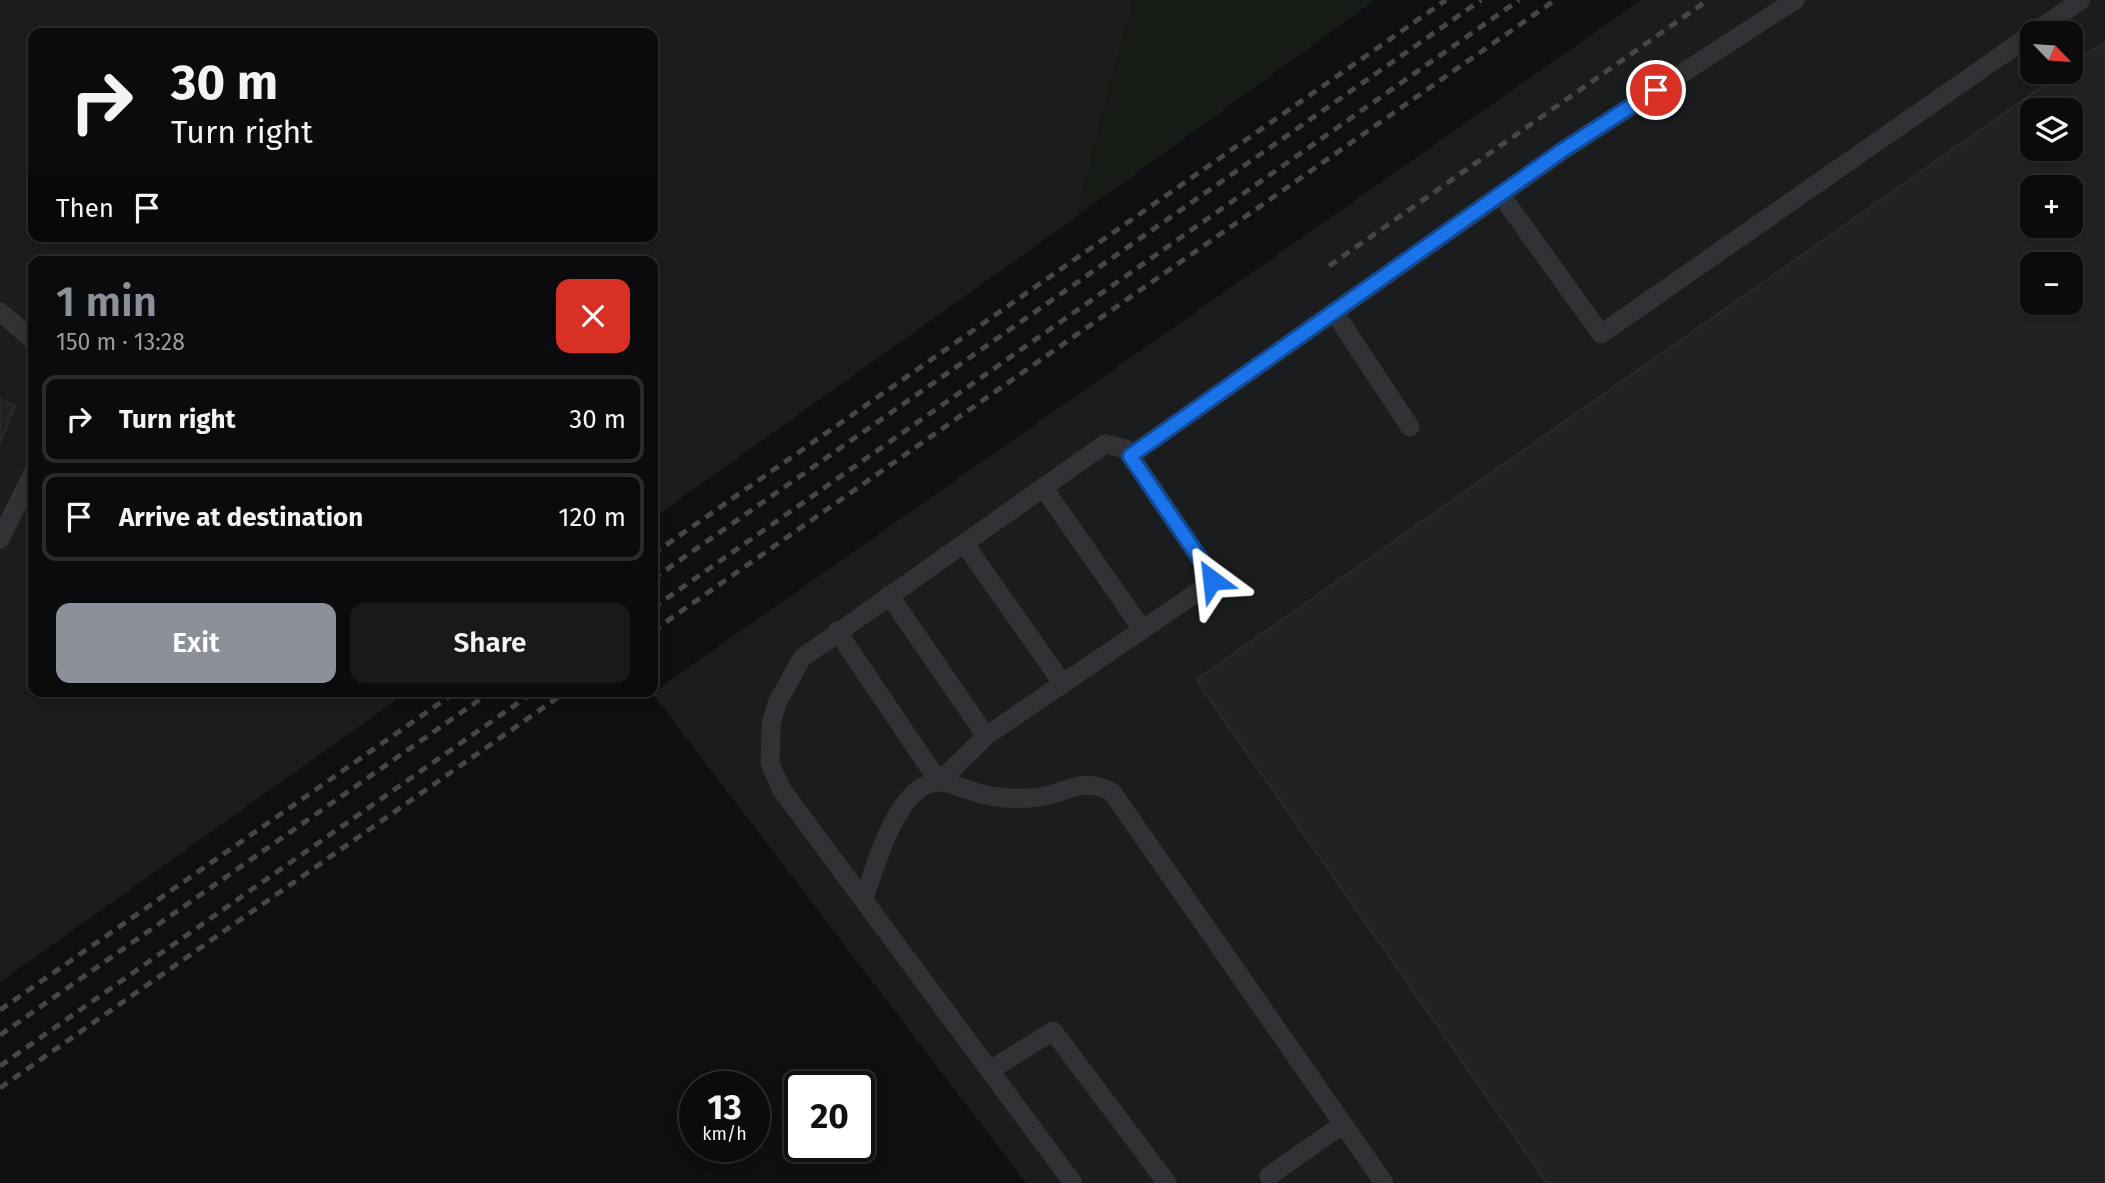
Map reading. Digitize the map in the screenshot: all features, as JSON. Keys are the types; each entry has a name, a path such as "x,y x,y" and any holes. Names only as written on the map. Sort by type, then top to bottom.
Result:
{"lane":[{"path":"1130,456 1501,195 1795,0"},
{"path":"2051,21 2081,0"},
{"path":"1501,195 1601,334 2020,42"},
{"path":"0,312 28,336"},
{"path":"1334,312 1410,427"},
{"path":"863,898 898,811 910,796 939,782 986,736 1208,584 1211,575 1121,446 1105,444 802,658 790,677 771,724 770,764 782,790 863,898 992,1069 1073,1183"},
{"path":"0,538 28,483"},
{"path":"1043,487 1142,629"},
{"path":"964,543 1063,684"},
{"path":"889,595 986,736"},
{"path":"837,631 939,782 986,795 1019,799 1044,798 1083,783 1096,783 1112,792 1384,1183"},
{"path":"992,1069 1053,1031 1167,1183"},
{"path":"1267,1181 1343,1124"}],"shaded area":[{"path":"0,0 1133,0 1076,217 658,514 658,256 28,256 28,697 401,697 0,982"},
{"path":"1133,0 1375,0 1076,217"},
{"path":"1641,0 2105,0 2105,1183 1026,1183 655,697 658,697 658,689"}],"building":[{"path":"2105,42 2105,1183 1547,1183 1196,680 2020,102 2020,161 2083,161 2083,98 2026,98 2046,84 2083,84 2083,57"},
{"path":"0,399 15,406 0,443"}],"railway":[{"path":"658,551 1446,0"},
{"path":"658,576 1481,0"},
{"path":"658,604 1519,0"},
{"path":"658,628 1555,0"},
{"path":"1329,266 1708,0"},
{"path":"0,1010 448,697"},
{"path":"0,1035 483,697"},
{"path":"0,1066 526,697"},
{"path":"0,1088 558,697"}],"route":[{"path":"1212,580 1130,456 1563,150 1656,90"}]}
